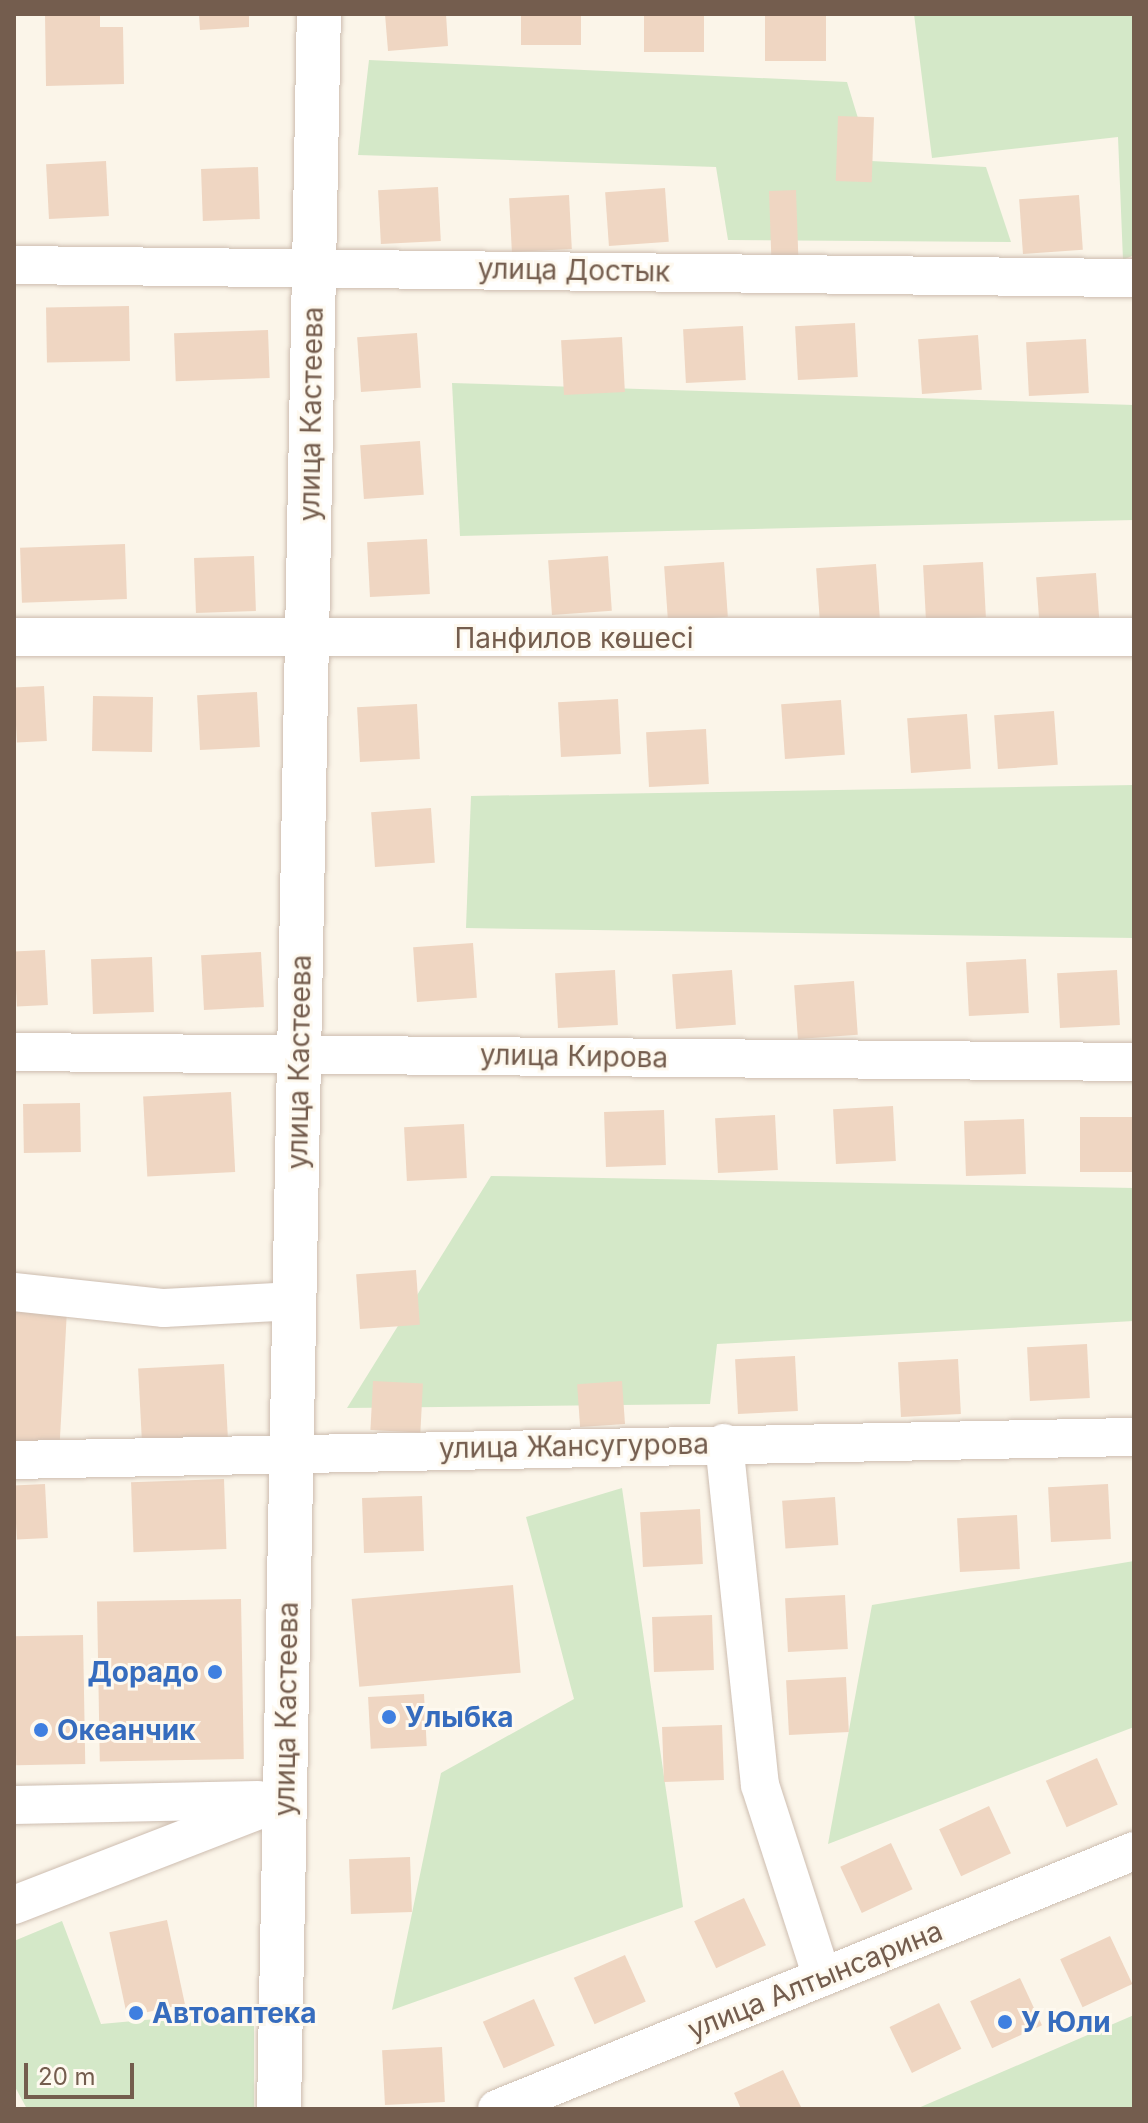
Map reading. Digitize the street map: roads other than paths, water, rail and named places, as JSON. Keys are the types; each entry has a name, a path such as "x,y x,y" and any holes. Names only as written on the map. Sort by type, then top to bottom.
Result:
{"street":[{"name":"улица Кастеева","path":"279,2109 319,14"},
{"name":"улица Достык","path":"14,265 1134,278"},
{"name":"Панфилов көшесі","path":"14,637 1134,637"},
{"name":"улица Кирова","path":"14,1052 1134,1062"},
{"path":"14,1292 164,1308 295,1301"},
{"name":"улица Жансугурова","path":"14,1460 291,1451 1134,1437"},
{"path":"724,1443 760,1785 822,1977"},
{"path":"14,1805 285,1800"},
{"path":"14,1905 285,1800"},
{"name":"улица Алтынсарина","path":"497,2109 1134,1851"}],"place":[{"name":"Дорадо","path":"215,1672"},
{"name":"Улыбка","path":"389,1717"},
{"name":"Океанчик","path":"41,1730"},
{"name":"Автоаптека","path":"136,2013"},
{"name":"У Юли","path":"1005,2022"}]}
